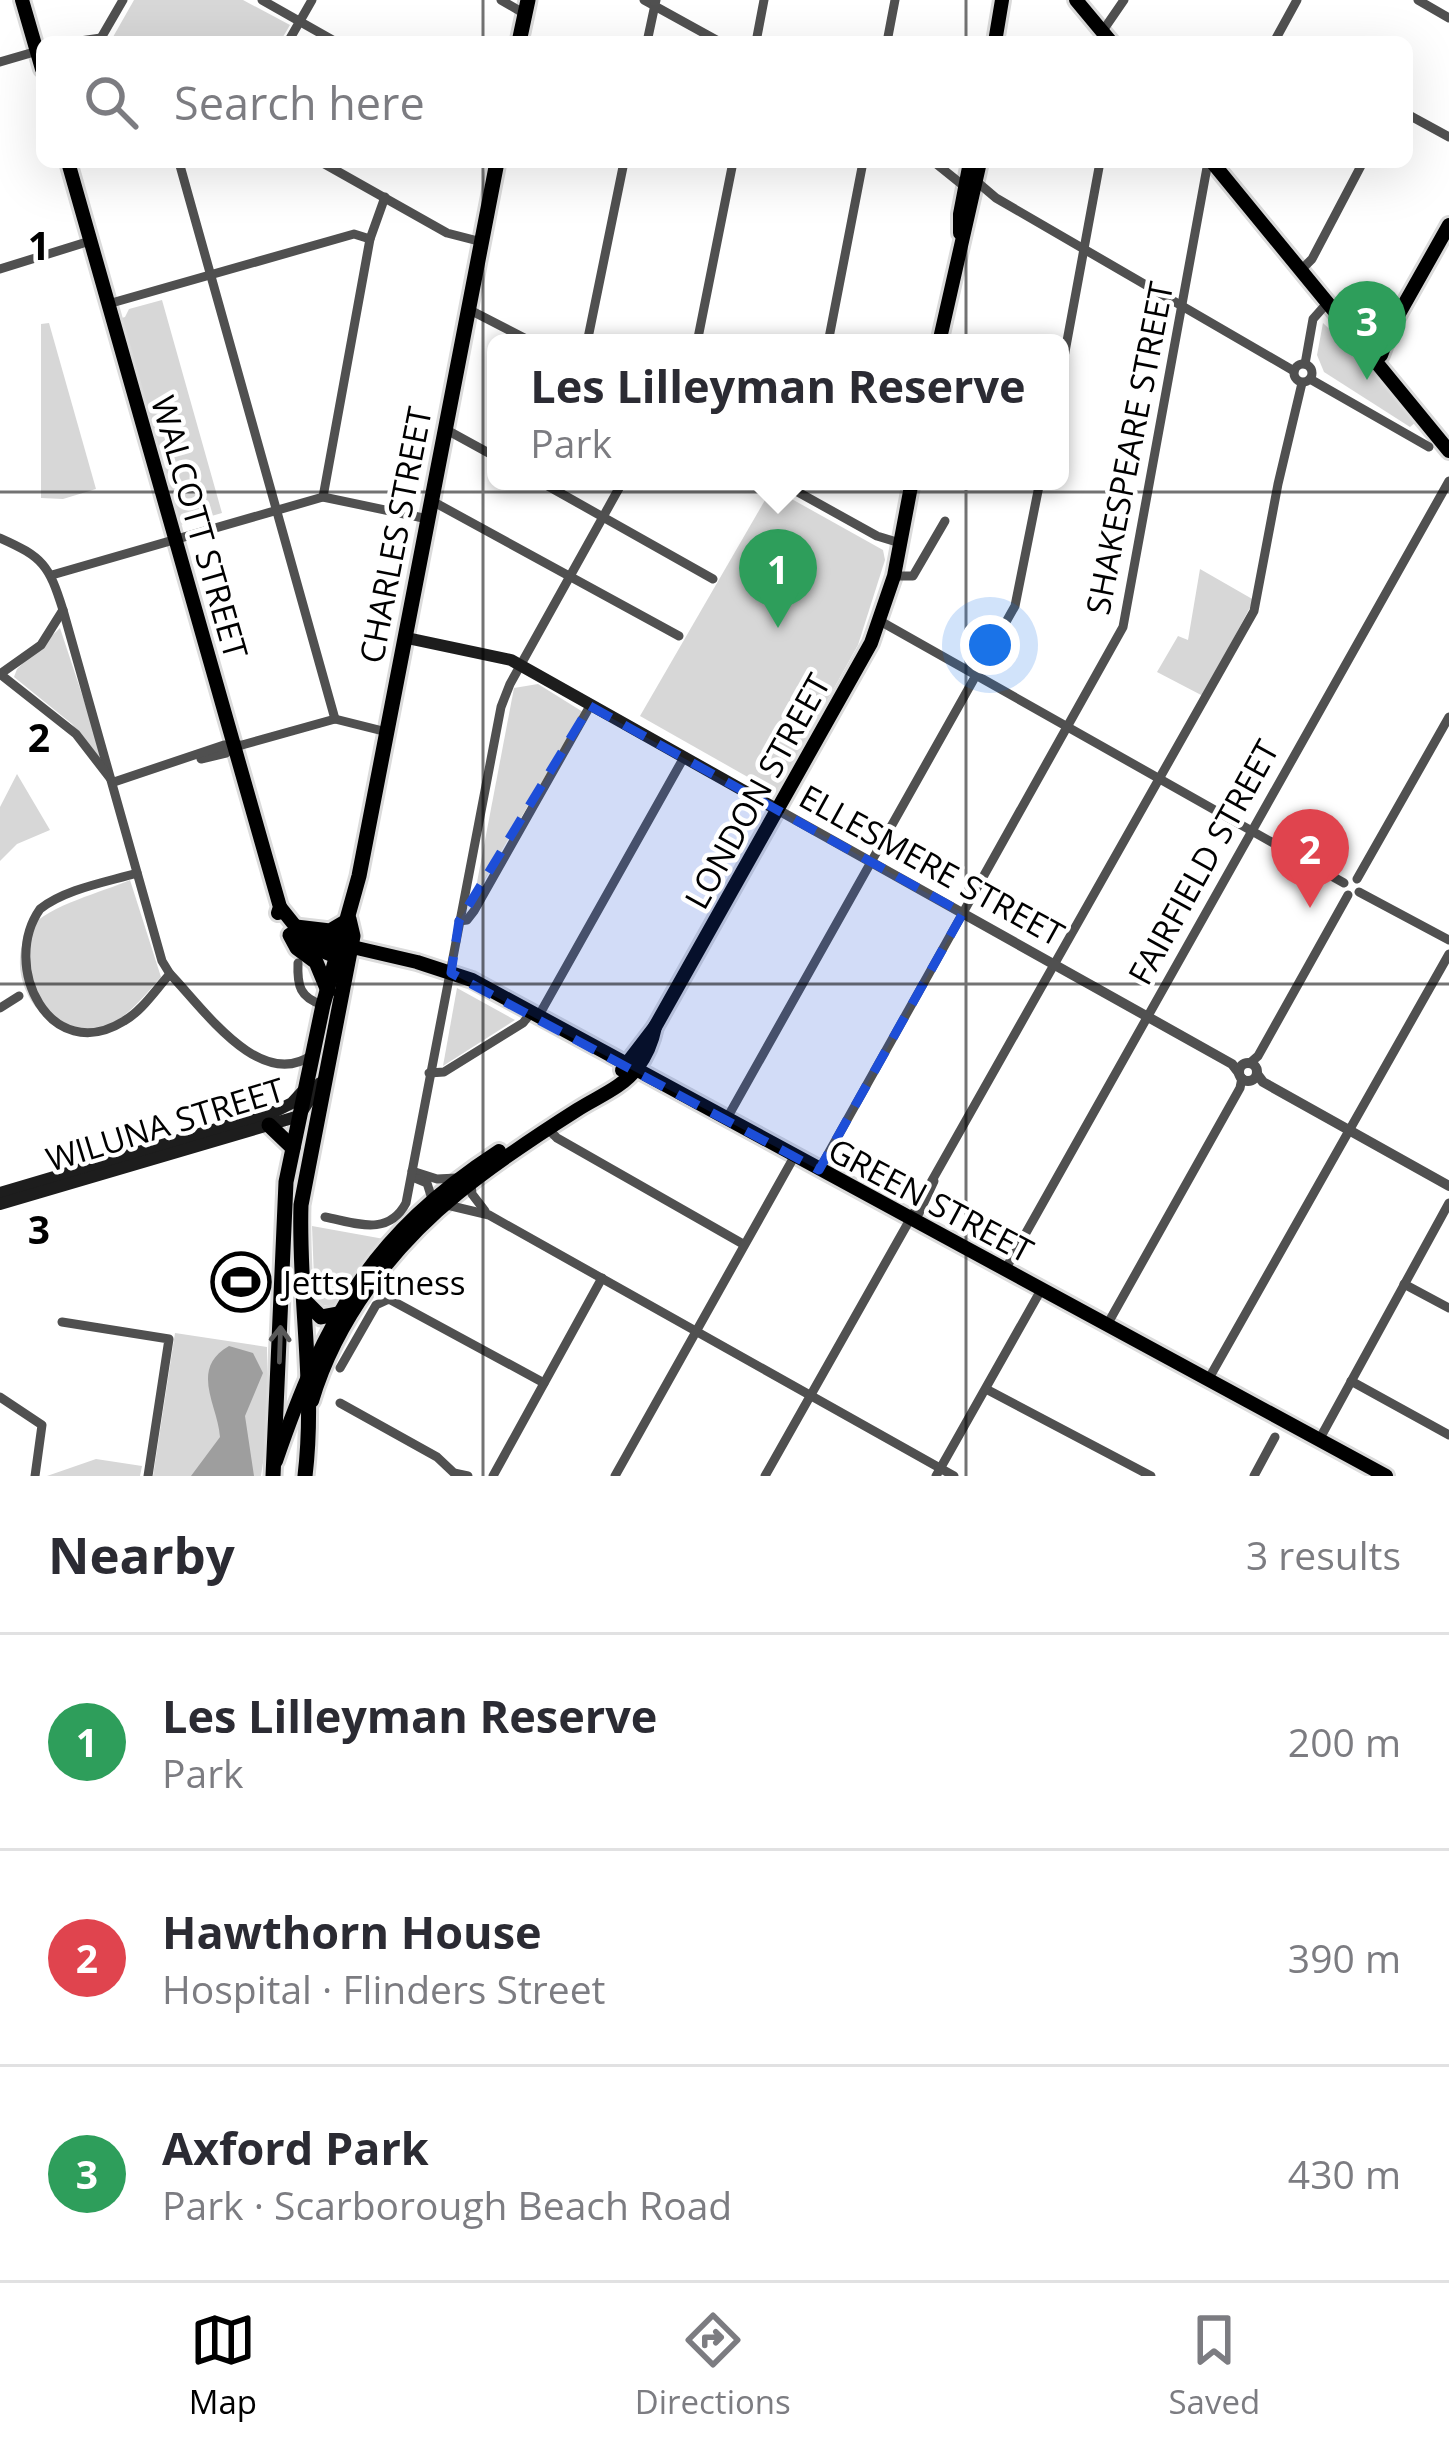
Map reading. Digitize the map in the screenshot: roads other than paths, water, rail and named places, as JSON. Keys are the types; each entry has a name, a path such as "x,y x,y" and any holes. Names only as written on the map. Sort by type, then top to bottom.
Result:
{"highway":[{"name":"CHARLES STREET","path":"305,1476 309,1370 299,1247 302,1196 349,919 495,168"},
{"path":"326,998 316,962 296,948 293,931 330,931 349,919"},
{"name":"CHARLES STREET","path":"274,1470 282,1247 292,1148 307,1058 343,953"},
{"path":"269,1125 292,1148"},
{"path":"303,1299 321,1318 337,1314"}],"main road":[{"path":"22,0 36,40"},
{"path":"996,36 1002,0"},
{"path":"1076,0 1106,36"},
{"name":"WALCOTT STREET","path":"70,168 278,913 293,931"},
{"path":"1215,168 1449,438"},
{"path":"941,334 972,176"},
{"path":"1374,354 1449,225"},
{"path":"1374,354 1449,452"},
{"name":"LONDON STREET","path":"632,1066 652,1043 655,1027 880,621 910,490"},
{"name":"ELLESMERE STREET","path":"407,638 504,658 778,810"},
{"path":"293,931 306,947 343,953"},
{"name":"GREEN STREET","path":"343,953 451,973 535,1015 1386,1476"},
{"path":"274,1470 309,1370 337,1314 381,1251 464,1181 616,1088 632,1066"},
{"name":"WILUNA STREET","path":"0,1193 299,1116 315,1096 325,1070"},
{"name":"WILUNA STREET","path":"0,1204 280,1110 304,1090"},
{"path":"309,1412 320,1376 347,1321 393,1257 440,1201 464,1181"}],"street":[{"path":"107,36 123,0"},
{"path":"262,0 326,36"},
{"path":"292,36 312,0"},
{"path":"501,0 526,7"},
{"path":"757,36 764,0"},
{"path":"888,36 895,0"},
{"path":"1107,36 1124,0"},
{"path":"1279,36 1297,0"},
{"path":"1418,0 1449,18"},
{"path":"648,36 652,2 710,36"},
{"path":"0,62 36,52"},
{"path":"1413,116 1449,137"},
{"path":"181,168 335,719"},
{"path":"332,168 447,233 482,242"},
{"path":"588,334 623,168"},
{"path":"699,334 732,168"},
{"path":"830,334 862,168"},
{"path":"1069,334 1099,168"},
{"name":"SHAKESPEARE STREET","path":"819,1170 1123,627 1209,168"},
{"path":"1302,268 1312,259 1360,168"},
{"path":"765,1476 910,1220 920,1214 935,1176 1254,611 1278,484 1312,371 1185,306 996,198 972,176"},
{"path":"323,497 370,238 385,197"},
{"path":"108,304 354,234 370,238"},
{"path":"0,269 90,241"},
{"path":"1299,368 1312,319 1334,307"},
{"path":"468,309 517,334"},
{"path":"1306,381 1430,447"},
{"path":"446,429 487,452"},
{"name":"FAIRFIELD STREET","path":"1005,1270 1449,481"},
{"path":"555,490 712,578"},
{"path":"325,1217 377,1227 393,1220 406,1203 501,707 618,490"},
{"path":"804,490 877,536 900,542"},
{"path":"726,1120 1018,598 1038,490"},
{"path":"52,575 323,497 428,520"},
{"path":"432,501 679,636"},
{"path":"894,576 913,576 945,521"},
{"path":"0,538 35,554 52,575 162,961 242,1048 280,1065 307,1058"},
{"path":"63,610 41,645 0,674 76,734 114,782"},
{"path":"880,621 1351,890 1449,940"},
{"path":"459,921 467,920 474,910 590,706"},
{"path":"1107,1325 1449,717"},
{"path":"114,782 335,719 386,732"},
{"path":"429,1073 444,1072 535,1015 683,759"},
{"name":"ELLESMERE STREET","path":"778,810 1449,1186"},
{"path":"14,953 25,927 41,908 137,873"},
{"path":"1208,1380 1449,954"},
{"path":"298,963 300,992 326,998"},
{"path":"0,1008 17,991 42,1019 72,1033 98,1033 127,1021 170,974"},
{"path":"547,1127 743,1244"},
{"path":"615,1476 794,1157"},
{"path":"412,1174 464,1181 489,1215"},
{"path":"412,1174 427,1183 440,1201 489,1215 939,1472 954,1476"},
{"path":"440,1201 477,1204"},
{"path":"1319,1440 1449,1203"},
{"path":"493,1476 602,1278"},
{"path":"1404,1284 1449,1308"},
{"path":"939,1472 1041,1290"},
{"path":"340,1368 376,1305 388,1299 544,1383"},
{"path":"62,1322 169,1339 148,1476"},
{"path":"1351,1382 1449,1435"},
{"path":"986,1389 1151,1476"},
{"path":"0,1397 42,1425 35,1476"},
{"path":"340,1403 437,1457 452,1475 468,1476"},
{"path":"1254,1476 1275,1437"}],"place":[{"name":"Axford Park","path":"1367,380"},
{"name":"Les Lilleyman Reserve","path":"778,628"},
{"name":"Hawthorn House","path":"1310,908"},
{"name":"Jetts Fitness","path":"241,1282"}]}
